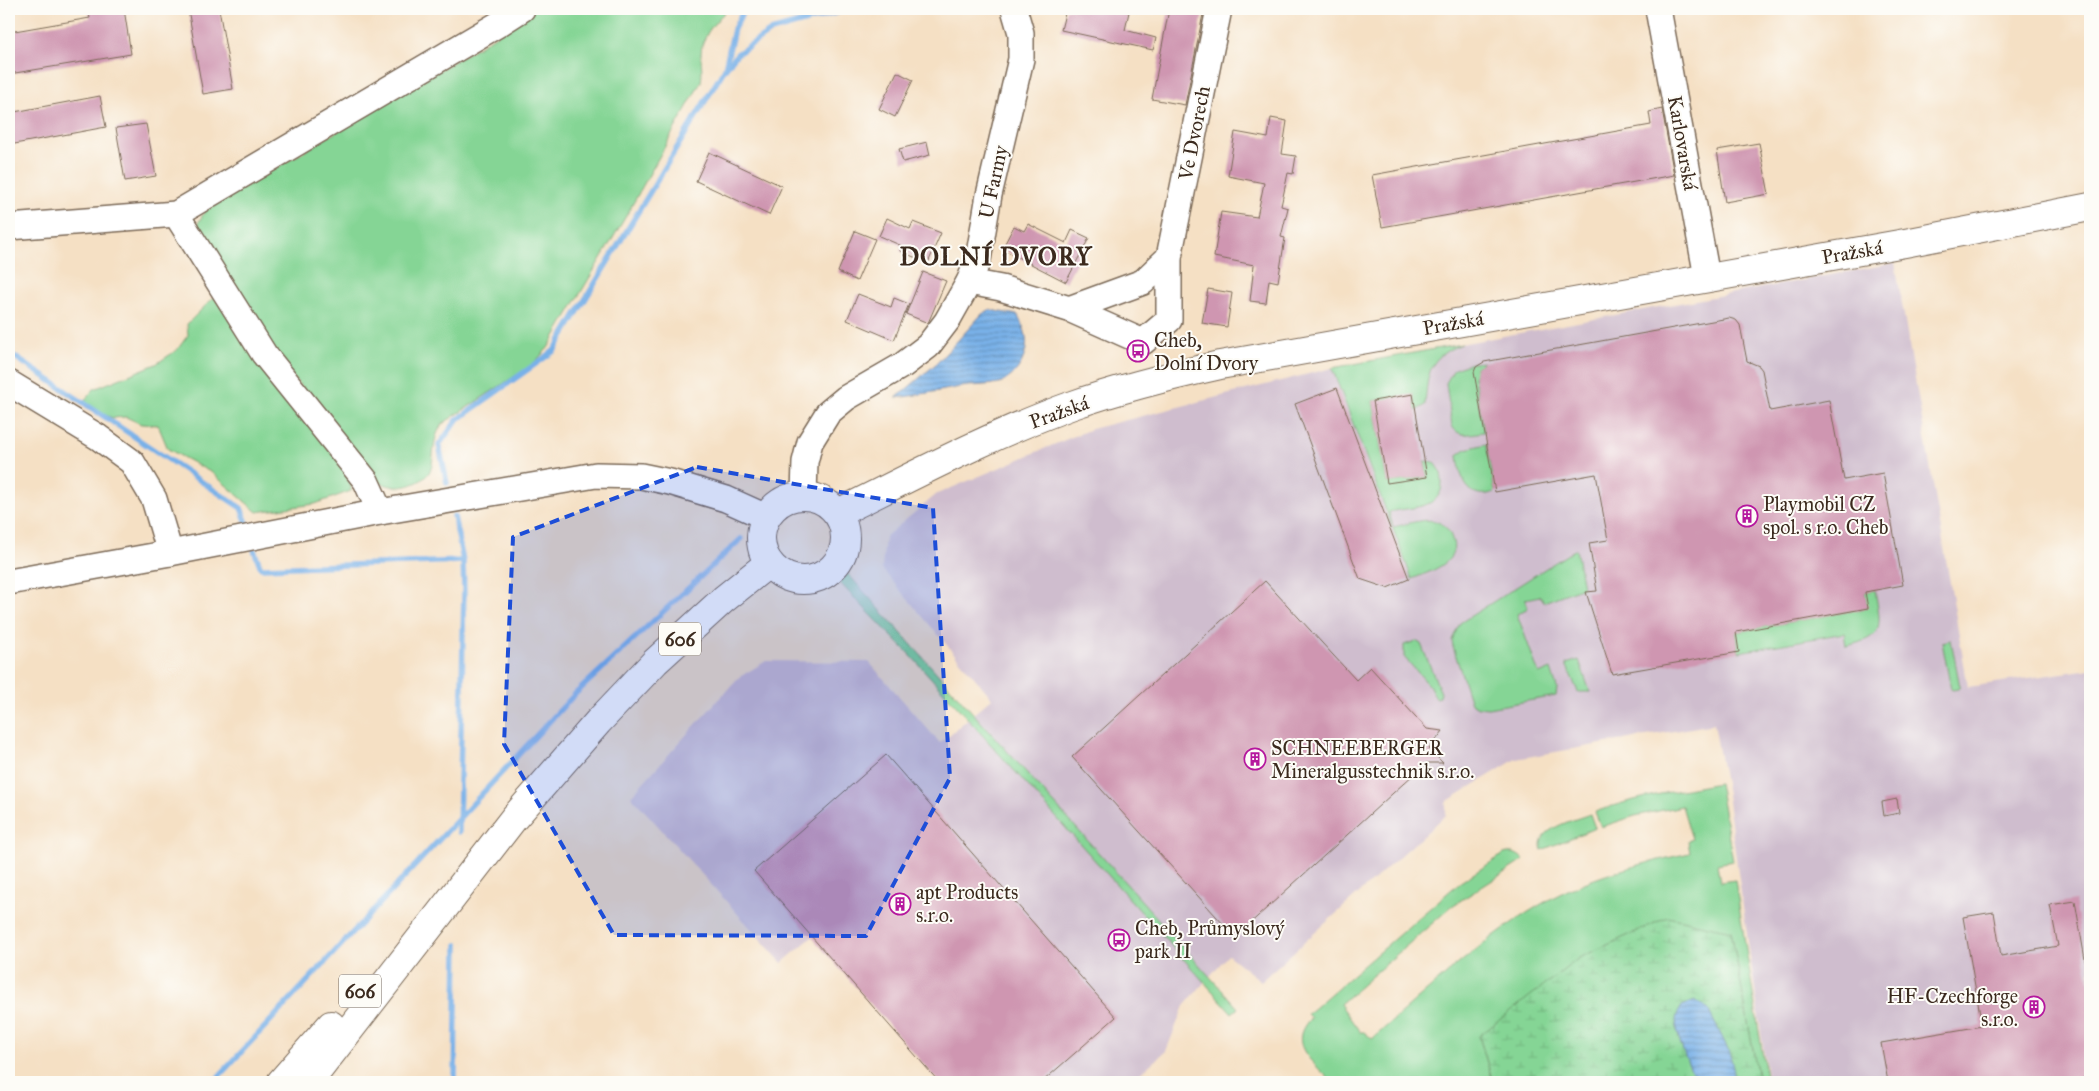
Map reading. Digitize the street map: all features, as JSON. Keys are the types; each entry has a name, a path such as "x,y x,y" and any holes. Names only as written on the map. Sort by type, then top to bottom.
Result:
{"main road":[{"name":"Pražská","path":"838,513 1022,425 1073,405 1169,376 1220,365 1904,243 2090,207"},
{"path":"804,495 817,497 829,503 838,513 843,522 846,543 840,559 828,573 816,578 803,580 790,578 778,572 769,563 763,552 761,541 762,529 766,517 782,501 804,495"},
{"name":"606","path":"309,1082 514,818 598,722 656,662 724,599 769,563"},
{"path":"329,1082 372,1023 447,906"},
{"name":"606","path":"281,1082 376,972 407,940 447,906"}],"street":[{"path":"9,227 176,214 522,9"},
{"name":"U Farmy","path":"804,495 805,462 810,442 828,413 846,398 903,366 928,346 948,321 969,282 978,260 989,195 1021,59 1021,32 1014,9"},
{"name":"Ve Dvorech","path":"969,282 1000,288 1069,309 1143,342 1169,320 1169,257 1219,9"},
{"name":"Karlovarská","path":"1658,9 1707,277"},
{"path":"176,214 264,354 366,481 380,512"},
{"path":"1069,309 1143,282 1169,257"},
{"path":"9,383 98,437 132,462 154,499 170,553"},
{"path":"9,582 575,477 615,474 641,476 686,486 766,517"}],"highlighted area":[{"path":"697,467 933,508 950,778 866,936 614,935 504,744 513,537"}],"shaded area":[{"path":"1895,263 1968,687 2090,669 2090,1082 1768,1082 1727,794 1714,724 1516,759 1446,802 1446,815 1261,981 1228,955 1184,1006 1166,1051 1130,1082 939,1082 812,937 782,963 631,796 738,678 766,661 869,662 940,743 992,698 882,569 885,537 937,494 1091,429 1332,368"}],"green space":[{"path":"536,9 725,9 703,42 701,82 626,216 548,348 532,365 442,424 435,439 432,465 424,478 414,484 403,487 378,483 264,341 197,225 205,211 478,47"},
{"path":"214,297 345,470 351,491 315,504 257,512 212,473 168,449 158,425 141,424 126,417 113,418 96,412 84,401 94,389 156,364 177,350 188,335 187,324"},
{"path":"1462,344 1442,354 1436,360 1427,383 1425,405 1416,411 1413,395 1373,401 1387,483 1427,477 1425,461 1434,462 1441,474 1441,492 1430,503 1389,512 1393,527 1430,520 1444,526 1451,536 1454,545 1453,553 1449,560 1435,569 1412,579 1332,368"},
{"path":"1484,362 1476,367 1474,377 1484,432 1458,433 1452,426 1446,383 1454,369 1472,363"},
{"path":"1486,444 1495,492 1478,494 1467,486 1463,479 1458,455 1466,449"},
{"path":"1576,549 1583,587 1544,602 1540,596 1525,599 1528,608 1517,614 1539,674 1551,669 1557,688 1556,696 1488,708 1478,707 1471,703 1452,640 1460,623"},
{"path":"848,574 1238,1008 1232,1013 914,659 839,582"},
{"path":"1875,590 1879,613 1878,628 1868,639 1846,646 1844,633 1739,652 1736,632 1867,608 1865,592"},
{"path":"1951,640 1960,687 1952,690 1942,642"},
{"path":"1416,641 1421,644 1441,693 1440,697 1436,698 1429,685 1404,657 1404,645"},
{"path":"1579,660 1590,692 1578,692 1566,664"},
{"path":"1719,783 1733,861 1717,864 1720,882 1735,880 1767,1082 1759,1082 1731,931 1479,1036 1493,1082 1332,1082 1310,1060 1301,1044 1304,1027 1311,1018 1307,1014 1459,883 1504,854 1515,854 1524,860 1452,906 1340,1004 1360,1032 1364,1032 1372,1039 1481,946 1527,913 1552,898 1602,876 1690,853 1688,841 1692,839 1682,806 1635,816 1601,827 1595,812 1641,798"},
{"path":"1590,814 1595,828 1542,850 1541,843 1544,836 1550,831 1566,822"},
{"path":"1668,917 1731,931 1759,1082 1493,1082 1479,1036 1579,958"}],"water":[{"path":"990,310 1018,315 1025,331 1026,351 1024,358 1011,376 994,384 960,387 896,398 937,363 982,314"},
{"path":"1695,1001 1706,1007 1709,1011 1722,1037 1730,1054 1734,1082 1697,1082 1694,1076 1681,1044 1676,1021 1682,1006"}],"building":[{"path":"124,9 131,54 9,74 9,32 90,18 88,10"},
{"path":"188,9 219,9 233,89 203,94"},
{"path":"1066,9 1114,9 1129,12 1125,30 1156,38 1153,50 1061,30"},
{"path":"1169,9 1204,9 1185,105 1152,99"},
{"path":"897,72 913,80 895,117 879,109"},
{"path":"100,96 106,127 9,145 9,113"},
{"path":"1662,109 1674,175 1382,227 1372,175 1651,125 1649,112"},
{"path":"1271,118 1287,121 1282,154 1296,156 1293,174 1288,173 1281,206 1288,208 1281,237 1285,238 1278,282 1269,280 1266,303 1250,301 1254,265 1214,257 1221,212 1257,217 1264,183 1228,176 1235,132 1268,138"},
{"path":"146,124 156,176 125,181 116,128"},
{"path":"927,142 930,155 903,162 899,149"},
{"path":"1759,143 1769,194 1725,202 1717,150"},
{"path":"709,152 782,186 769,215 696,181"},
{"path":"887,218 910,229 913,222 941,233 928,263 900,251 902,246 879,236"},
{"path":"1028,224 1066,243 1072,230 1089,238 1066,282 1002,249 1014,226 1024,231"},
{"path":"855,231 875,239 857,281 838,272"},
{"path":"923,272 946,281 928,323 906,314"},
{"path":"1208,289 1232,293 1227,327 1202,323"},
{"path":"858,294 891,307 894,298 909,304 894,340 847,320"},
{"name":"Playmobil CZ spol. s r.o. Cheb","path":"1729,318 1736,320 1740,325 1747,361 1759,366 1762,370 1770,411 1829,400 1844,480 1883,473 1903,585 1865,592 1868,608 1736,632 1739,652 1612,674 1586,592 1597,591 1589,543 1608,540 1596,474 1495,492 1474,372 1476,367 1484,362"},
{"path":"1337,388 1409,579 1387,588 1360,579 1295,404"},
{"path":"1413,394 1427,477 1387,483 1373,401"},
{"name":"SCHNEEBERGER Mineralgusstechnik s.r.o.","path":"1265,581 1356,680 1370,667 1427,729 1443,731 1429,749 1443,763 1426,763 1235,937 1072,757"},
{"name":"apt Products s.r.o.","path":"886,755 1116,1017 1042,1082 939,1082 754,871"},
{"path":"1897,799 1899,813 1884,816 1882,802"},
{"name":"HF-Czechforge s.r.o.","path":"2075,901 2090,989 2090,1077 2061,1082 1888,1082 1881,1043 1982,1026 1963,917 1994,912 2001,956 2058,946 2050,905"}],"waterway":[{"path":"725,68 734,29 744,9"},
{"path":"447,483 439,445 457,420 554,351 724,70 737,54 771,31 849,9"},
{"path":"9,353 241,508 247,523"},
{"path":"454,516 463,561 464,590 459,832"},
{"path":"219,1076 574,695 741,539"},
{"path":"254,550 261,568 463,561"},
{"path":"455,1082 457,945"}],"place":[{"name":"Cheb, Dolní Dvory","path":"1138,351"},
{"name":"Playmobil CZ spol. s r.o. Cheb","path":"1747,516"},
{"name":"SCHNEEBERGER Mineralgusstechnik s.r.o.","path":"1255,759"},
{"name":"apt Products s.r.o.","path":"900,904"},
{"name":"Cheb, Průmyslový park II","path":"1119,940"},
{"name":"HF-Czechforge s.r.o.","path":"2034,1007"}],"district":[{"name":"DOLNÍ DVORY","path":"996,256"}]}
